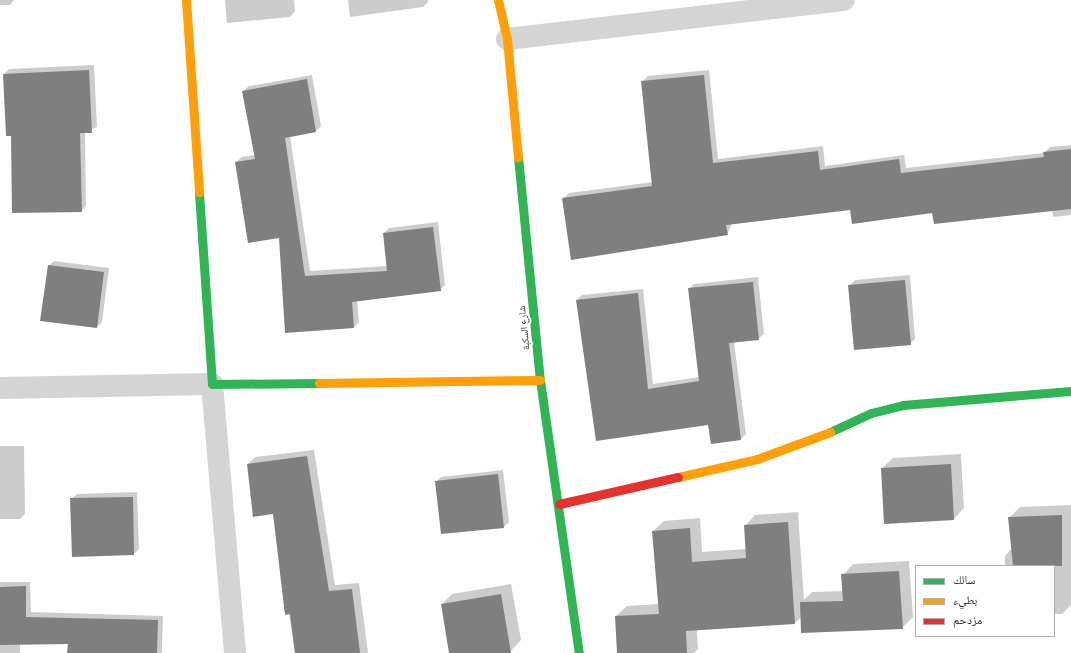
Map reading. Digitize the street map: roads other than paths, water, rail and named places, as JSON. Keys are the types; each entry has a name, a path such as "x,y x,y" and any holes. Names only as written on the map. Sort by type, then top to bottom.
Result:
{"street":[{"path":"186,0 212,384 235,653"},
{"name":"شارع السكبة","path":"498,0 507,39 540,380 559,504 579,653"},
{"path":"507,39 844,0"},
{"path":"0,388 540,380"},
{"path":"559,504 757,459 796,447 871,413 903,405 1071,392"}]}
